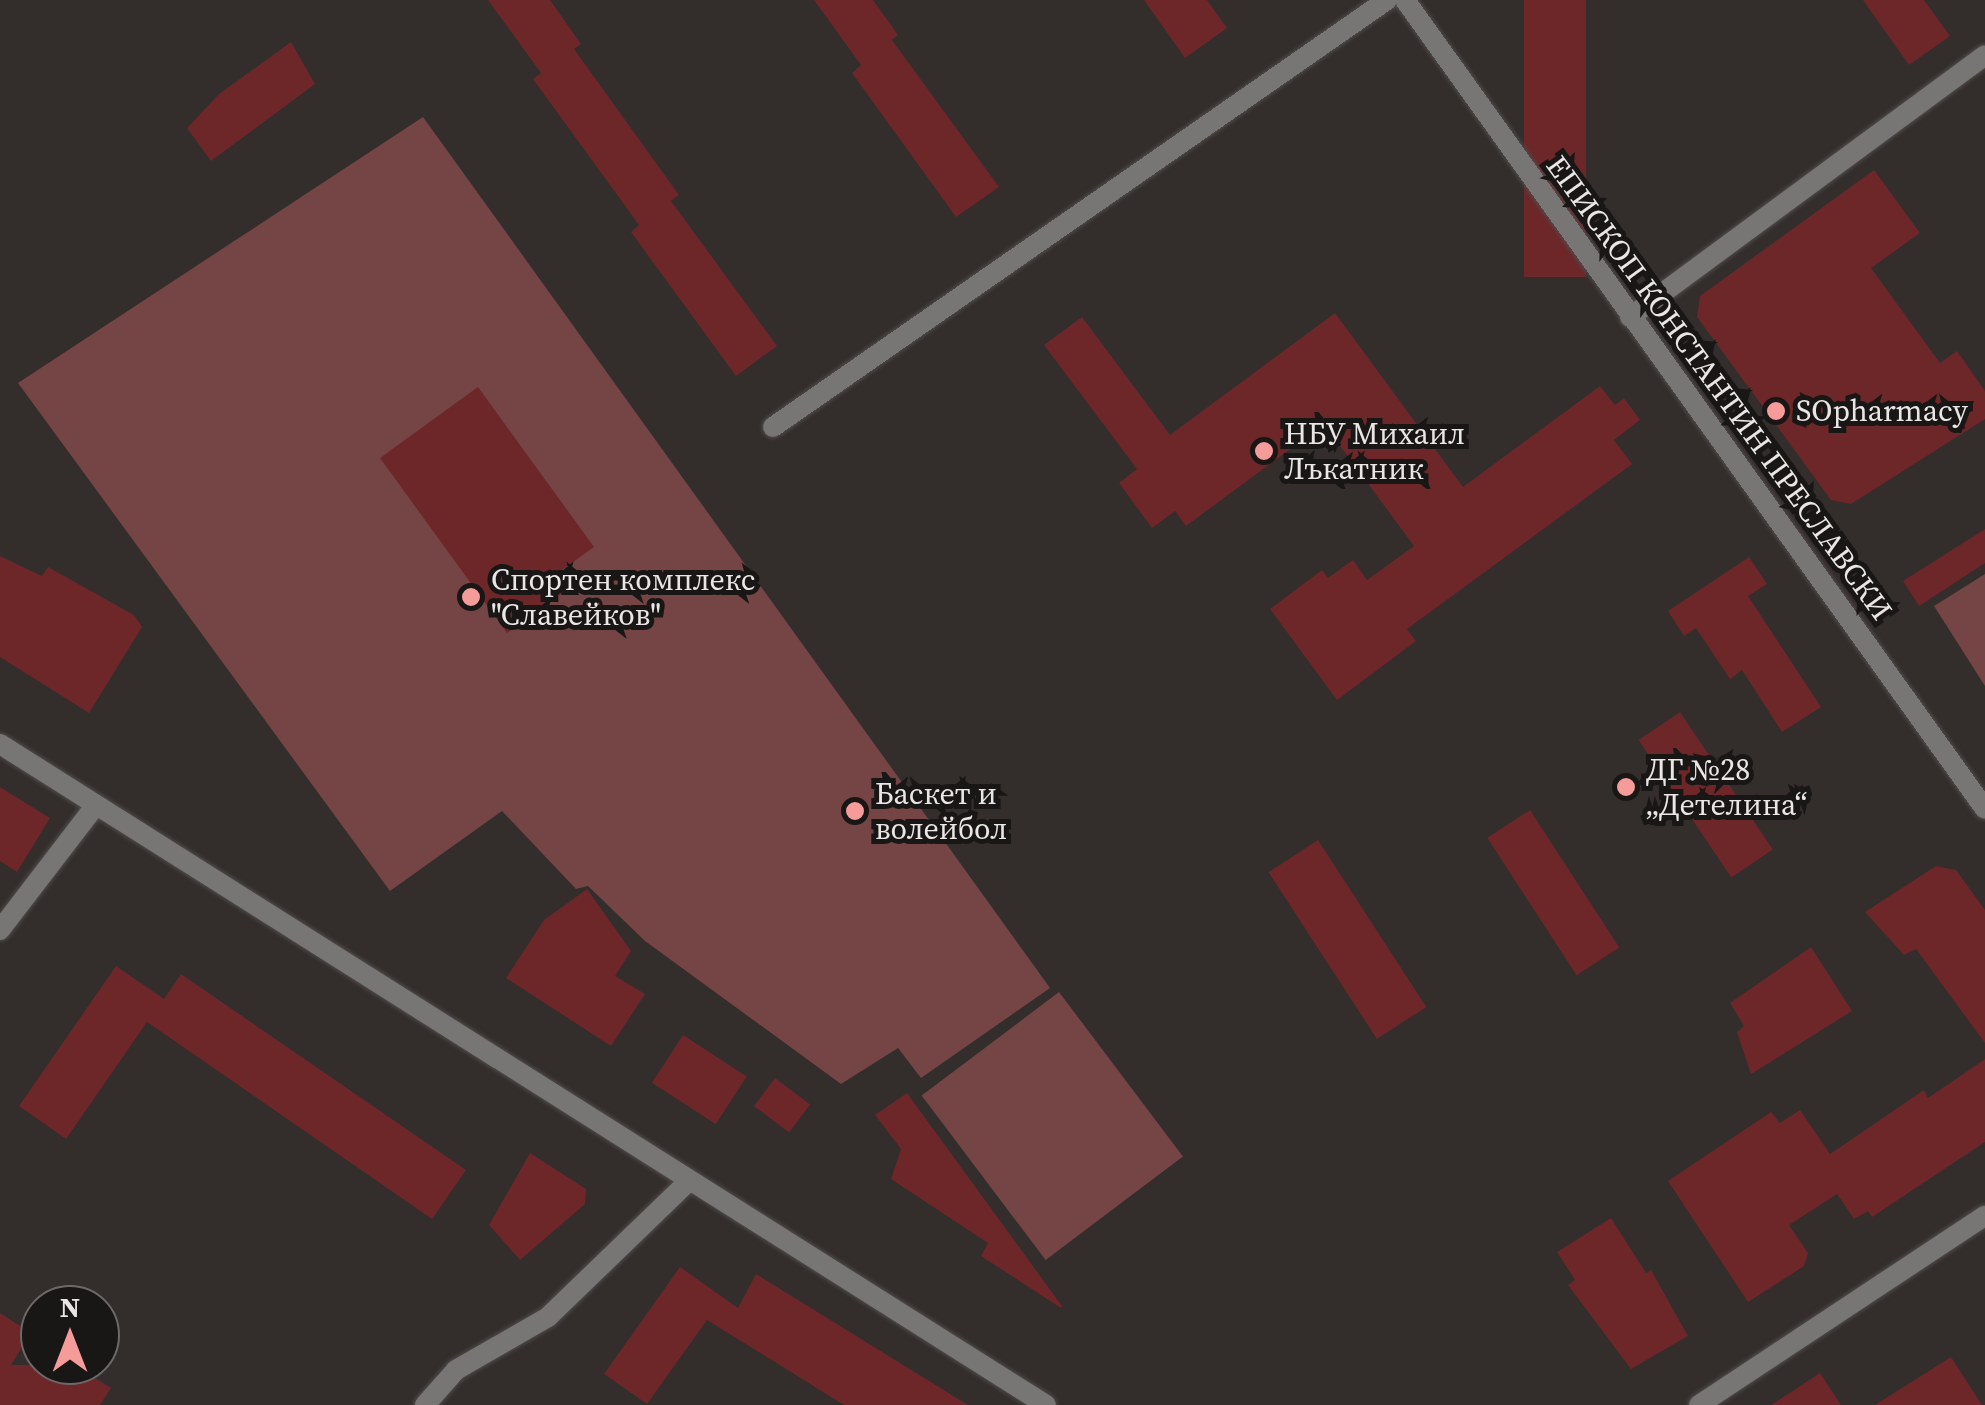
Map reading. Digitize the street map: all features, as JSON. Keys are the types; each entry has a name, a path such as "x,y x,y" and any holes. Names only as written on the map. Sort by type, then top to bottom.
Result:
{"street":[{"path":"773,428 1387,0"},
{"name":"ЕПИСКОП КОНСТАНТИН ПРЕСЛАВСКИ","path":"1405,0 1985,809"},
{"path":"1630,316 1985,55"},
{"path":"0,744 93,809 1046,1405"},
{"path":"0,930 93,809"},
{"path":"425,1405 456,1370 548,1317 689,1182"},
{"path":"1698,1405 1985,1216"}],"shaded area":[{"name":"Спортен комплекс \"Славейков\"","path":"423,117 1050,988 921,1078 898,1048 841,1084 645,941 588,886 576,889 502,811 390,891 18,383"},
{"path":"1985,574 1985,686 1934,606"},
{"path":"1059,992 1183,1157 1046,1260 922,1096"}],"building":[{"path":"488,0 550,0 581,44 574,49 679,195 671,201 777,346 736,376 631,232 639,225 533,79 541,73"},
{"path":"814,0 873,0 898,35 892,40 999,187 956,217 852,73 861,65"},
{"path":"1144,0 1207,0 1227,28 1185,58"},
{"path":"1524,0 1586,0 1586,277 1524,277"},
{"path":"1863,0 1924,0 1950,36 1909,65"},
{"path":"291,42 315,84 211,161 187,128 219,94"},
{"path":"1874,170 1920,233 1871,268 1940,363 1957,351 1985,391 1985,419 1851,504 1831,500 1697,317 1700,296"},
{"path":"1335,313 1463,487 1600,386 1615,405 1624,398 1640,420 1614,440 1632,464 1407,629 1416,641 1337,700 1270,609 1322,570 1328,578 1353,560 1367,580 1414,546 1324,424 1186,526 1175,511 1152,528 1119,483 1137,469 1044,345 1082,317 1170,435"},
{"path":"478,387 594,547 555,575 566,590 507,633 380,458"},
{"path":"1985,529 1985,563 1919,606 1903,581"},
{"path":"0,556 42,576 48,567 134,615 142,627 89,713 0,657"},
{"path":"1749,557 1767,584 1748,596 1821,707 1782,732 1742,670 1730,679 1696,628 1684,636 1668,611"},
{"path":"1680,712 1773,850 1731,878 1639,740"},
{"path":"0,787 50,818 17,872 0,861"},
{"path":"1530,810 1619,948 1577,975 1487,838"},
{"path":"1318,840 1426,1007 1377,1039 1269,872"},
{"path":"1936,866 1956,870 1985,910 1985,1043 1916,949 1904,955 1865,912"},
{"path":"587,889 631,951 615,976 645,994 611,1046 506,978 544,920"},
{"path":"1811,947 1852,1011 1751,1074 1737,1032 1744,1026 1730,1003"},
{"path":"116,966 164,999 181,974 466,1170 432,1219 147,1022 66,1139 19,1106"},
{"path":"683,1035 747,1076 716,1124 652,1083"},
{"path":"1985,1059 1985,1142 1872,1217 1868,1211 1854,1219 1837,1194 1789,1225 1808,1253 1804,1266 1748,1302 1668,1181 1771,1112 1780,1123 1800,1110 1830,1154 1924,1090 1928,1098"},
{"path":"775,1078 810,1104 789,1132 754,1106"},
{"path":"907,1093 1061,1308 981,1256 988,1243 891,1179 901,1149 875,1115"},
{"path":"530,1153 586,1189 585,1204 520,1260 489,1225"},
{"path":"1611,1218 1646,1273 1651,1270 1688,1336 1631,1369 1568,1285 1575,1280 1557,1252"},
{"path":"680,1267 738,1308 756,1274 968,1405 844,1405 707,1320 647,1404 604,1374"},
{"path":"0,1313 20,1326 20,1351 11,1365 20,1365 20,1385 111,1388 100,1405 0,1405"},
{"path":"1951,1357 1982,1405 1875,1405"},
{"path":"1820,1373 1841,1405 1771,1405"}],"place":[{"name":"SOpharmacy","path":"1776,411"},
{"name":"НБУ Михаил Лъкатник","path":"1264,451"},
{"name":"Спортен комплекс \"Славейков\"","path":"471,597"},
{"name":"ДГ №28 „Детелина“","path":"1626,787"},
{"name":"Баскет и волейбол","path":"855,811"}]}
